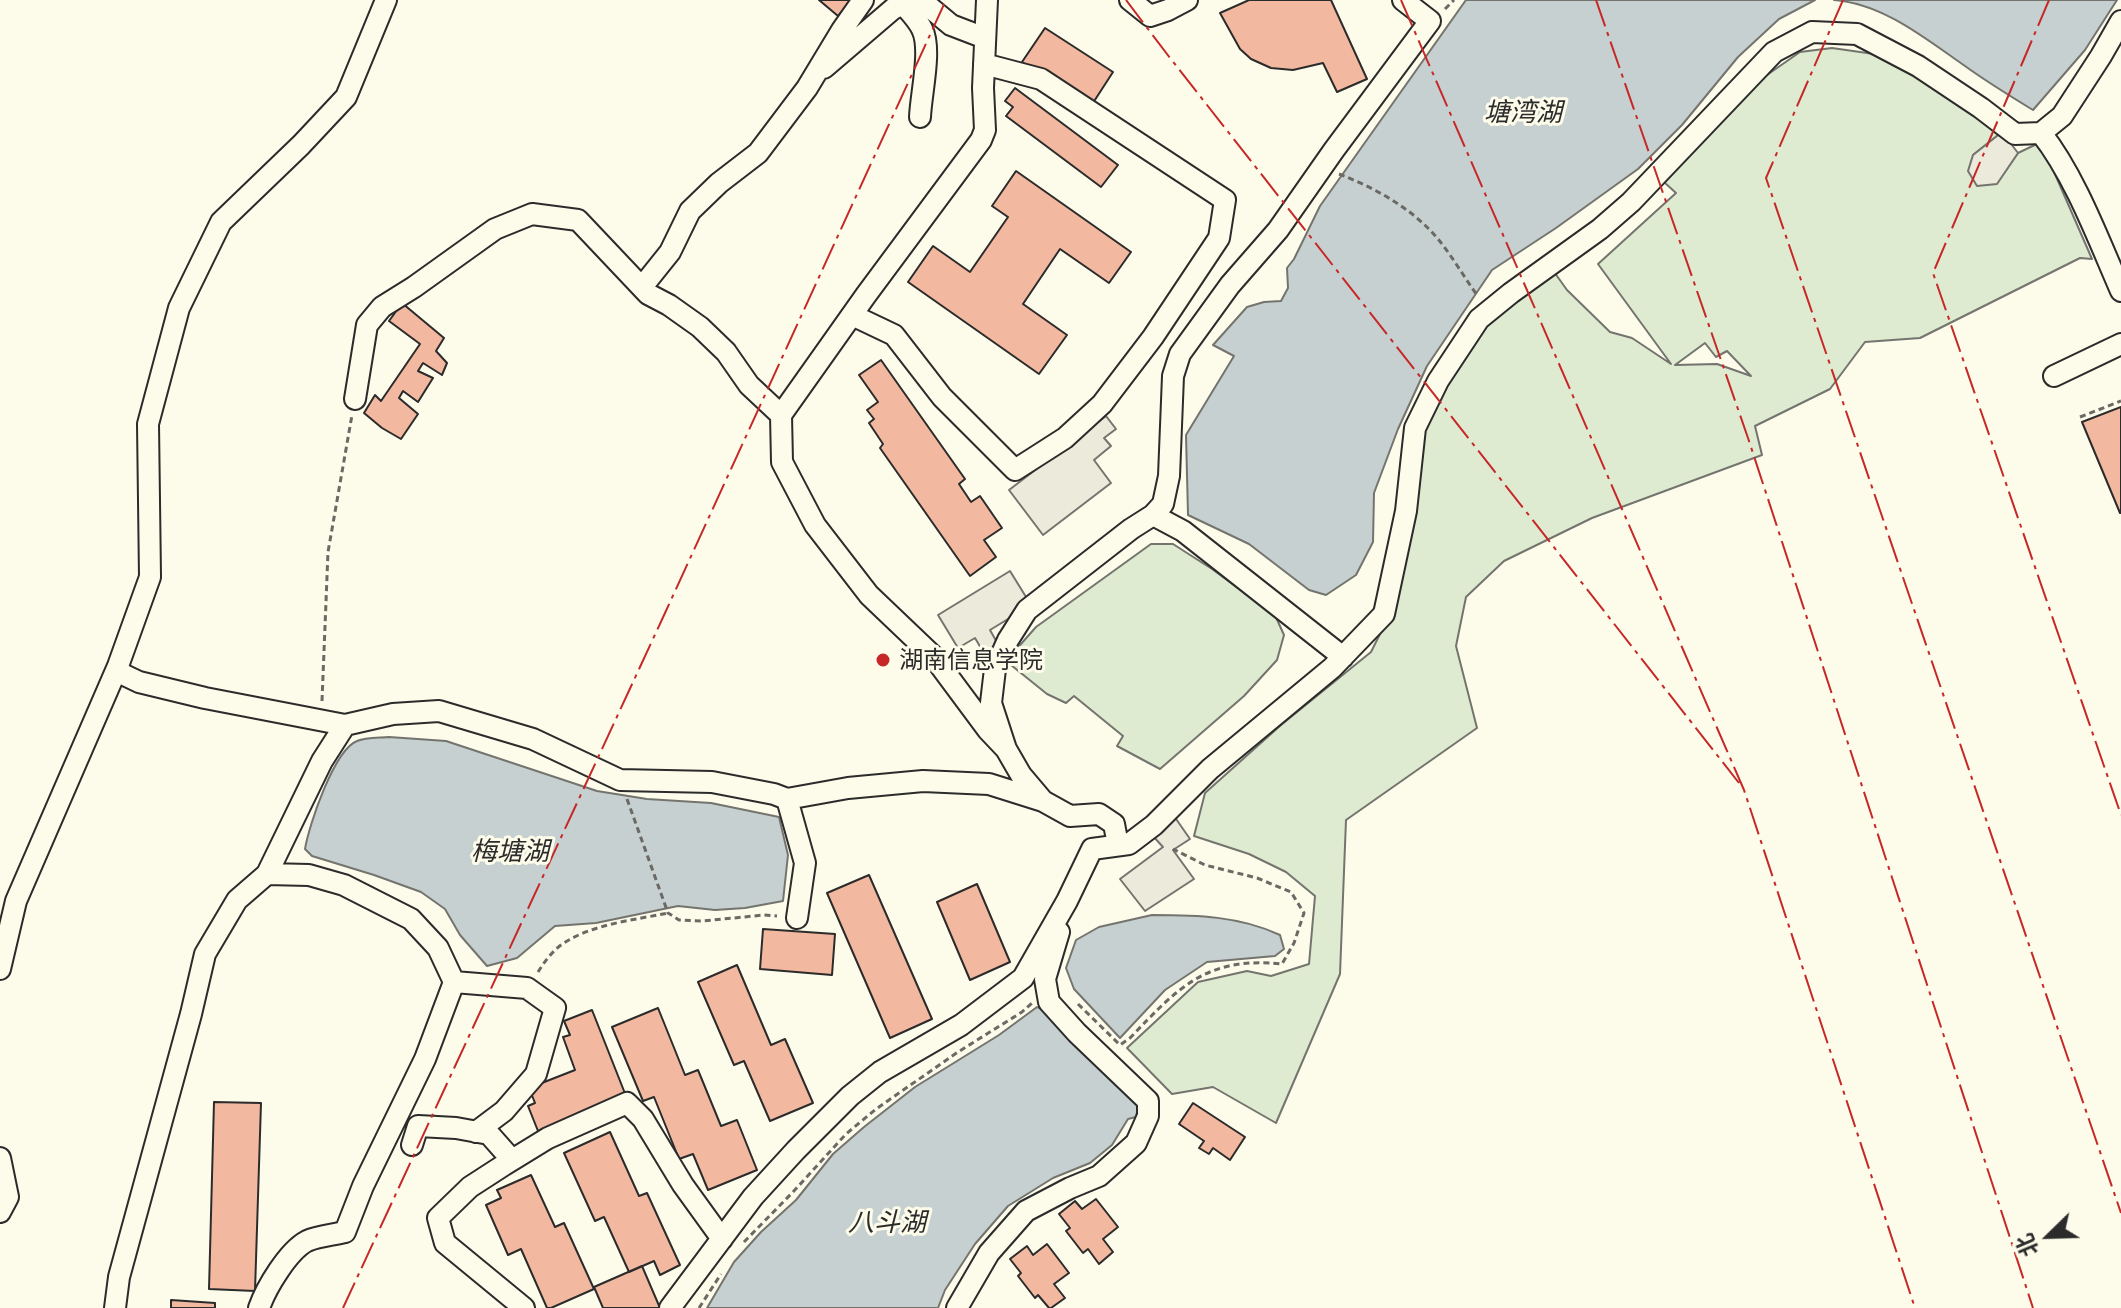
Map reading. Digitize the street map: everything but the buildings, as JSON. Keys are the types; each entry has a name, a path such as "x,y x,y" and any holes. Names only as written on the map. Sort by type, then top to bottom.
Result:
{"street":[{"path":"0,969 16,901 116,671 150,577 148,424 179,308 221,222 346,97 386,0"},
{"path":"642,287 670,252 690,211 719,183 758,153 812,79 863,0"},
{"path":"921,0 951,25 985,38"},
{"path":"987,0 985,130 981,140 781,415 782,462 815,525 869,595 933,656 988,730 1006,749"},
{"path":"1130,0 1150,16 1187,0"},
{"path":"1043,801 1021,775 1006,749 991,703 995,669 1008,640 1027,610 1153,515 1163,504 1169,476 1173,376 1180,354 1230,285 1278,230 1430,21 1403,0"},
{"path":"812,79 893,9 903,4 923,29 927,55 920,117"},
{"path":"670,1308 730,1244 753,1197 850,1096 880,1072 961,1025 1023,978 1067,901 1092,849 1129,844 1154,825 1210,769 1343,657 1384,614 1406,511 1415,428 1438,381 1479,319 1600,229 1631,202 1774,52 1812,32 1857,34 1918,66 2015,134 2041,133 2062,116 2121,21"},
{"path":"852,315 894,335 942,397 1015,470 1065,438 1102,404 1153,337 1219,238 1225,200 1041,79 984,64"},
{"path":"2041,133 2057,153 2121,291"},
{"path":"355,399 367,325 382,307 495,229 532,214 578,220 648,294 700,327 726,352 749,385 781,415"},
{"path":"2054,376 2121,344"},
{"path":"1153,515 1183,531 1343,657"},
{"path":"116,671 139,682 205,698 345,725 393,714 439,711 533,739 620,780 712,782 787,799 848,788 923,781 989,784 1043,801 1070,816 1099,814 1114,824 1118,845"},
{"path":"115,1308 119,1277 205,954 237,900 267,874 322,761 345,725"},
{"path":"787,799 805,863 797,918"},
{"path":"259,1308 264,1295 294,1251 308,1240 345,1232 363,1186 425,1059 454,982 438,948 411,919 344,885 309,875 267,874"},
{"path":"957,1308 989,1253 1026,1211 1099,1176 1136,1143 1148,1116 1148,1101 1049,1002 1045,979 1067,901"},
{"path":"454,982 527,988 555,1008 536,1074 504,1111 476,1132"},
{"path":"521,1307 445,1243 438,1218 470,1187 548,1138 627,1103 643,1119 683,1185 730,1244"},
{"path":"412,1145 418,1126 456,1128 489,1134 512,1160"},
{"path":"0,1158 8,1197 0,1212"}],"path":[{"path":"1323,165 1361,182 1413,215 1438,239 1488,312"},
{"path":"321,721 328,552 355,399"},
{"path":"2080,417 2121,401"},
{"path":"620,780 668,913 679,920 703,921 764,915 797,918"},
{"path":"1073,999 1120,1045 1185,984 1207,972 1264,962 1282,964 1294,943 1304,913 1291,892 1257,878 1205,865 1173,849"},
{"path":"527,988 545,961 563,943 593,930 668,913"},
{"path":"730,1244 793,1192 846,1134 866,1117 958,1052 1022,1012 1047,989"},
{"path":"699,1308 720,1274"}],"green space":[{"path":"1832,48 1874,54 1943,89 2002,132 1973,155 1997,183 2018,153 2041,142 2092,259 2080,258 1920,338 1865,342 1830,389 1755,426 1762,455 1592,518 1504,561 1466,597 1456,646 1477,728 1346,820 1340,974 1276,1123 1213,1087 1172,1094 1127,1048 1198,982 1247,971 1271,976 1309,964 1315,896 1286,872 1249,854 1194,836 1205,793 1281,725 1371,652 1390,614 1421,423 1490,314 1552,269 1567,290 1610,332 1632,338 1671,364 1598,264 1676,193 1664,182 1744,91 1800,52","holes":["1705,343 1716,357 1727,351 1751,376 1717,364 1675,365"]},
{"path":"1151,544 1173,544 1212,569 1275,615 1284,635 1277,660 1244,696 1160,769 1117,746 1123,736 1074,696 1066,703 1047,694 1006,661 1036,627"}],"shaded area":[{"path":"2002,132 2018,153 1997,184 1977,186 1968,171 1973,155"},
{"path":"1106,416 1116,429 1104,438 1111,446 1094,460 1111,483 1043,535 1009,490"},
{"path":"1010,571 1031,605 990,630 999,646 988,660 975,638 958,648 938,615"},
{"path":"1174,816 1190,839 1173,850 1194,879 1145,911 1120,879 1163,847 1152,835"}],"water":[{"name":"塘湾湖","path":"1466,0 1815,0 1779,19 1738,57 1682,125 1638,169 1492,270 1427,366 1398,429 1374,493 1373,542 1356,575 1326,595 1309,590 1249,544 1188,515 1186,435 1234,356 1213,345 1247,307 1281,301 1288,288 1287,268 1320,206"},
{"path":"1834,0 2117,0 2085,50 2033,110 1904,24 1870,8"},
{"name":"梅塘湖","path":"369,738 446,741 597,791 647,799 711,803 779,817 788,855 783,901 715,910 678,906 596,923 555,926 517,958 487,966 460,935 445,909 421,892 312,856 305,849 331,773 348,747"},
{"path":"1152,915 1234,920 1280,935 1284,949 1275,956 1207,962 1165,990 1120,1038 1074,989 1066,968 1076,940 1099,927"},
{"name":"八斗湖","path":"1037,1007 1046,1012 1139,1103 1136,1117 1128,1119 1112,1145 1090,1163 1053,1178 1008,1206 975,1244 945,1290 938,1308 707,1308 734,1262 796,1200 833,1154 915,1087 999,1035"}],"power":[{"path":"343,1308 946,0"},
{"path":"1126,0 1739,783"},
{"path":"1401,0 1744,790 1915,1308"},
{"path":"1596,0 1748,438 2033,1308"},
{"path":"1843,0 1766,178 2121,1213"},
{"path":"2049,0 1933,273 2121,815"}],"place":[{"name":"湖南信息学院","path":"883,660"}]}
